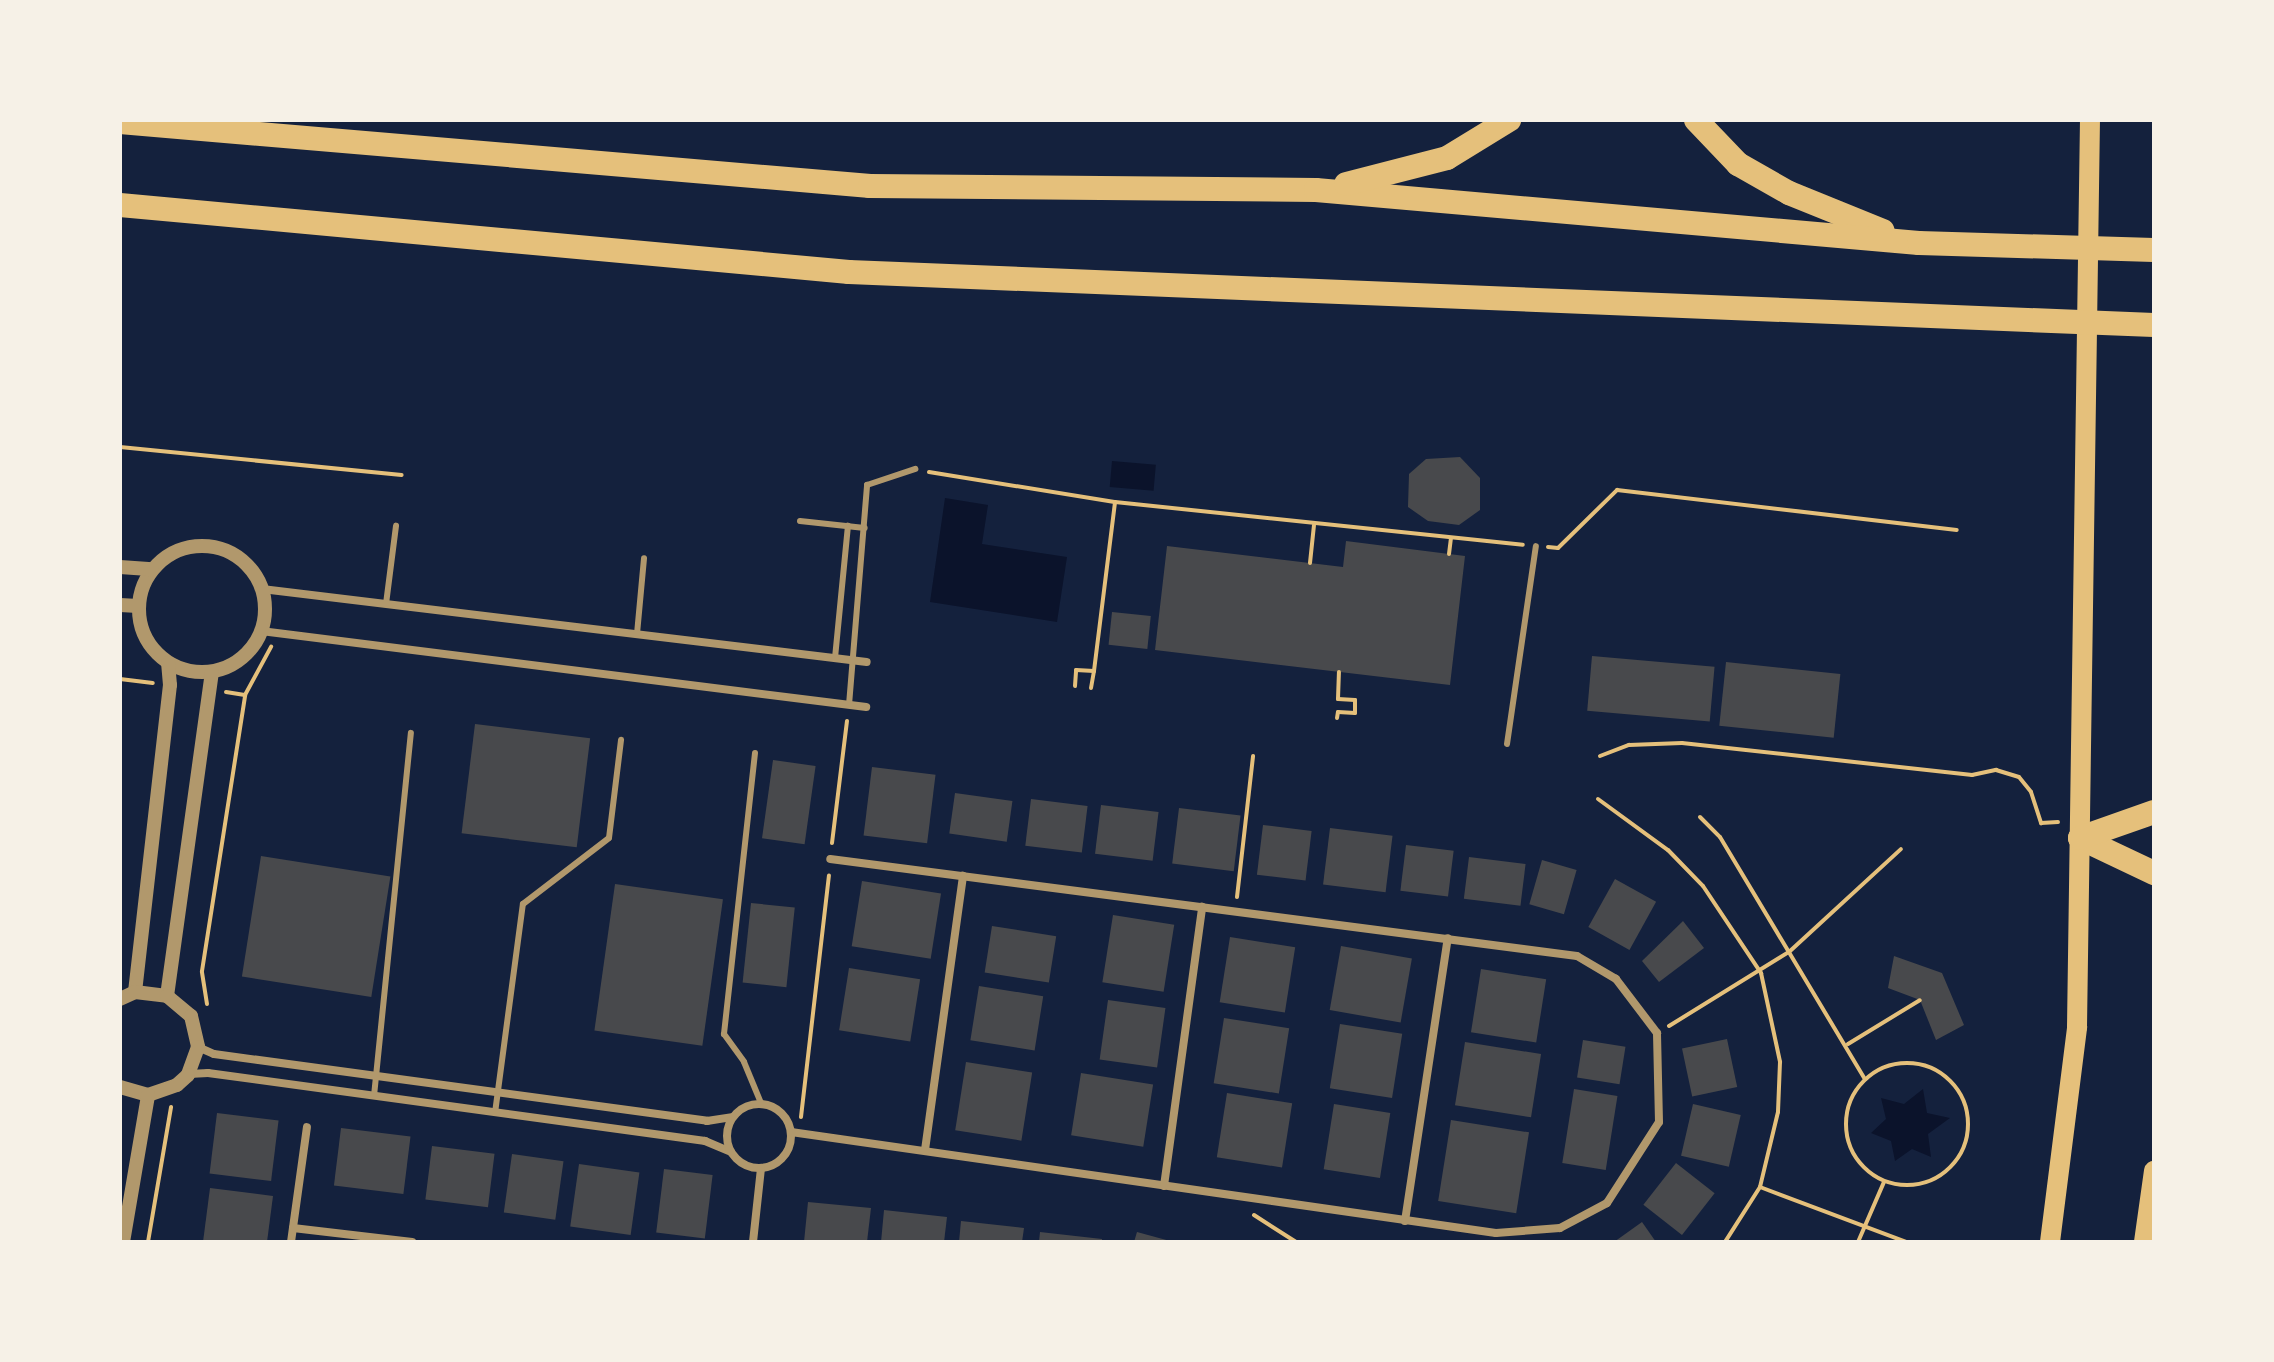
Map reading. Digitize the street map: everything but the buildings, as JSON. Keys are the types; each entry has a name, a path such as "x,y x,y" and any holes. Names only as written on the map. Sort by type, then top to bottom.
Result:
{"highway":[{"path":"1316,190 1418,169 1483,140 1509,120"},
{"path":"1696,120 1738,164 1789,193 1919,243"},
{"path":"120,122 870,186 1316,190 1919,243 2154,250"},
{"path":"120,205 849,272 2154,325"},
{"path":"2027,321 2154,336"},
{"path":"2080,838 2154,812"},
{"path":"2080,838 2154,873"}],"main road":[{"path":"2050,1242 2077,1027 2090,120"},
{"path":"2144,1242 2154,1171"}],"street":[{"path":"218,547 236,556 262,589 261,631 234,663 212,672 190,671 168,663 141,628 138,606 152,569 176,550 218,547"},
{"path":"120,567 152,569"},
{"path":"262,589 867,662"},
{"path":"120,605 138,606"},
{"path":"261,631 866,707"},
{"path":"135,992 170,685 168,663"},
{"path":"167,996 212,672"},
{"path":"198,1047 338,1070 707,1121 732,1117 761,1103 781,1113 795,1132 1496,1233 1560,1228 1607,1203 1659,1122 1657,1033 1616,979 1577,956 830,859"},
{"path":"925,1150 963,876"},
{"path":"1164,1186 1202,907"},
{"path":"1405,1221 1448,938"},
{"path":"120,999 135,992 167,996 191,1016 198,1047 188,1075 177,1085 148,1095 120,1087"},
{"path":"188,1075 335,1091 705,1141 731,1152 744,1164 761,1168 780,1160 795,1132"},
{"path":"123,1242 148,1095"},
{"path":"731,1152 726,1134 732,1117"},
{"path":"291,1242 307,1127"},
{"path":"753,1242 761,1168"},
{"path":"293,1228 412,1242"}],"lane":[{"path":"849,705 867,485 915,469"},
{"path":"800,521 865,528"},
{"path":"386,604 396,526"},
{"path":"835,658 848,526"},
{"path":"1507,744 1536,546"},
{"path":"637,634 644,558"},
{"path":"374,1096 411,733"},
{"path":"495,1113 523,904 609,838 621,740"},
{"path":"755,753 724,1034 744,1062 761,1103"},
{"path":"335,1091 338,1070"}],"path":[{"path":"120,447 402,475"},
{"path":"915,469 1115,502 1558,548 1617,490 1957,530"},
{"path":"1091,688 1115,502"},
{"path":"1310,563 1314,525"},
{"path":"1449,554 1451,538"},
{"path":"208,1013 202,971 245,695 266,653 285,632"},
{"path":"1075,686 1076,670 1094,671"},
{"path":"1337,718 1339,672"},
{"path":"1338,699 1355,700 1355,713 1338,712"},
{"path":"795,1132 849,705"},
{"path":"1600,756 1629,745 1682,743 1972,775 1996,770 2019,777 2031,792 2041,823 2058,823 2058,810"},
{"path":"1236,911 1253,756"},
{"path":"1598,799 1668,850 1703,886 1761,973 1780,1062 1778,1112 1760,1187 1725,1242"},
{"path":"1700,817 1720,837 1848,1044 1865,1079"},
{"path":"1657,1033 1761,973 1789,952 1901,849"},
{"path":"1848,1044 1920,1000"},
{"path":"1901,1062 1940,1071 1960,1094 1968,1123 1957,1160 1942,1175 1924,1183 1884,1181 1854,1155 1846,1135 1852,1095 1865,1079 1901,1062"},
{"path":"148,1242 169,1109 179,1100"},
{"path":"1858,1242 1884,1181"},
{"path":"1760,1187 1906,1242"},
{"path":"1251,1213 1296,1242"}],"water":[{"path":"1112,461 1156,465 1154,491 1110,487"},
{"path":"945,498 988,505 982,544 1067,557 1057,622 930,602"},
{"path":"1923,1089 1927,1113 1950,1118 1928,1134 1931,1157 1912,1149 1895,1161 1891,1141 1871,1133 1886,1119 1881,1098 1904,1104"}]}
